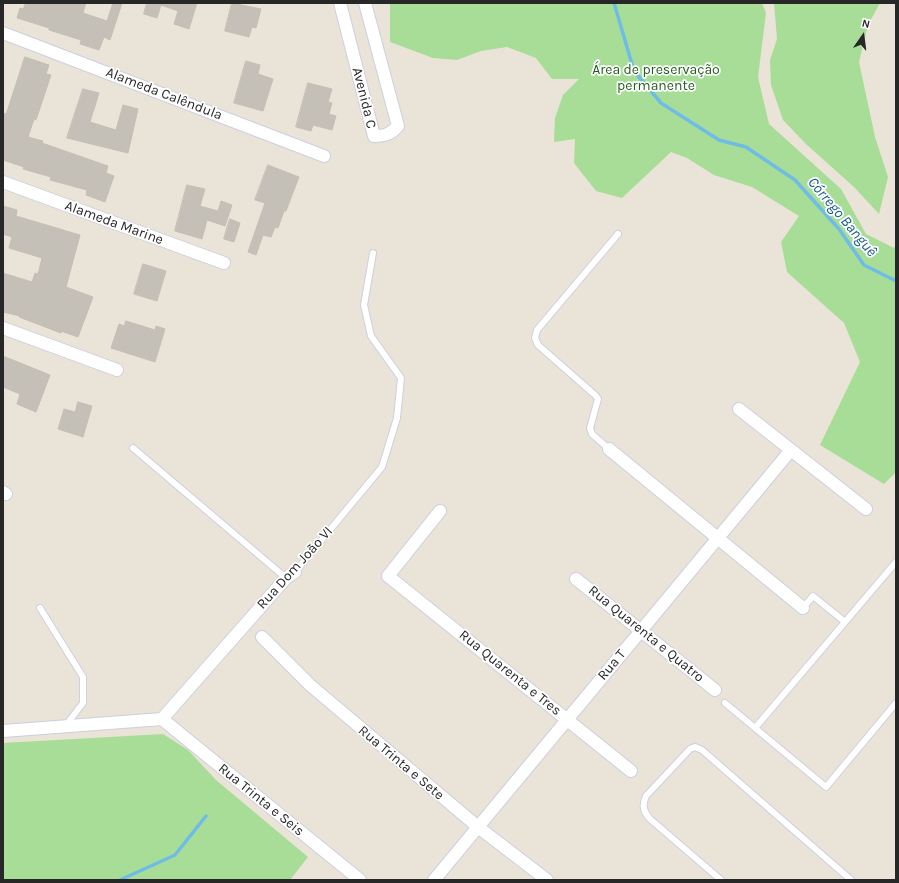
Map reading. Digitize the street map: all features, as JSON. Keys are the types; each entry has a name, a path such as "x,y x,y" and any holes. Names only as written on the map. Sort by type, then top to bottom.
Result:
{"street":[{"name":"Avenida C","path":"340,3 374,136 381,136 388,134 398,126 365,3"},
{"name":"Alameda Calêndula","path":"3,33 324,156"},
{"name":"Alameda Marine","path":"3,182 224,263"},
{"path":"3,328 117,370"},
{"path":"738,409 866,509"},
{"path":"609,449 803,608"},
{"name":"Rua T","path":"434,880 791,450"},
{"name":"Rua Quarenta e Tres","path":"440,511 388,576 631,771"},
{"name":"Rua Dom João VI","path":"162,719 290,575"},
{"name":"Rua Quarenta e Quatro","path":"576,579 715,690"},
{"name":"Rua Trinta e Sete","path":"262,637 310,686 478,827 547,880"},
{"path":"3,731 162,719"},
{"name":"Rua Trinta e Seis","path":"162,719 360,880"}],"lane":[{"path":"609,449 592,434 590,428 598,399 538,345 535,338 537,330 618,234"},
{"name":"Rua Dom João VI","path":"290,575 382,467 397,418 401,378 371,336 364,305 373,253"},
{"path":"133,448 290,575"},
{"path":"755,728 896,562"},
{"path":"803,608 813,596 845,622"},
{"path":"40,608 83,676 83,703 65,726"},
{"path":"725,703 826,787 896,703"},
{"path":"721,880 650,819 644,810 644,800 646,796 690,749 695,747 702,750 851,880"}],"green space":[{"name":"Área de preservação permanente","path":"390,3 762,3 766,13 758,77 769,124 841,189 866,234 894,248 896,243 896,472 884,484 820,445 860,362 844,323 787,272 781,242 799,216 752,187 714,175 687,158 671,152 622,198 596,191 574,163 575,139 554,142 555,118 563,95 579,79 552,79 536,58 507,47 481,51 457,60 433,58 390,42"},
{"path":"774,3 880,3 868,25 859,62 875,137 888,177 879,214 854,187 806,144 783,120 771,85 770,60 777,39"},
{"path":"163,734 188,750 216,780 308,857 290,880 3,880 3,743"}],"building":[{"path":"26,3 86,3 83,13 107,21 113,3 122,3 110,40 104,37 99,50 80,44 81,40 17,18 20,8 23,9"},
{"path":"147,3 197,3 189,29 174,24 178,11 161,5 157,18 144,14"},
{"path":"232,3 261,9 256,28 252,27 249,37 225,31"},
{"path":"25,57 49,65 46,74 51,75 36,120 34,119 28,137 43,141 42,143 108,166 106,173 114,176 105,202 86,195 87,190 50,180 51,177 23,169 24,167 3,160 3,113 6,114"},
{"path":"246,61 260,65 258,74 273,79 263,111 234,103"},
{"path":"308,83 332,89 328,102 332,103 329,114 336,116 332,130 313,125 311,131 296,127"},
{"path":"83,89 99,93 90,122 116,130 123,105 138,109 128,153 67,138"},
{"path":"268,165 299,177 278,228 275,227 271,237 263,235 256,255 248,252 265,203 255,200"},
{"path":"187,185 205,189 200,206 218,211 221,201 232,205 225,226 207,220 202,239 175,231"},
{"path":"3,206 17,210 16,216 80,235 66,287 93,297 78,337 61,331 61,333 19,317 20,316 3,312 3,273 32,282 35,273 38,274 42,258 9,248 12,237 3,234"},
{"path":"230,219 240,223 234,242 224,239"},
{"path":"143,264 166,271 157,301 134,294"},
{"path":"126,321 155,330 156,326 165,329 155,362 111,348 119,324 124,326"},
{"path":"3,356 50,375 36,412 17,404 20,394 3,387"},
{"path":"78,402 92,406 83,437 58,429 64,409 75,412"}],"waterway":[{"name":"Córrego Banguê","path":"614,3 634,71 661,103 719,140 746,147 795,180 839,229 864,265 896,281"},
{"path":"120,880 175,855 206,816"}]}
